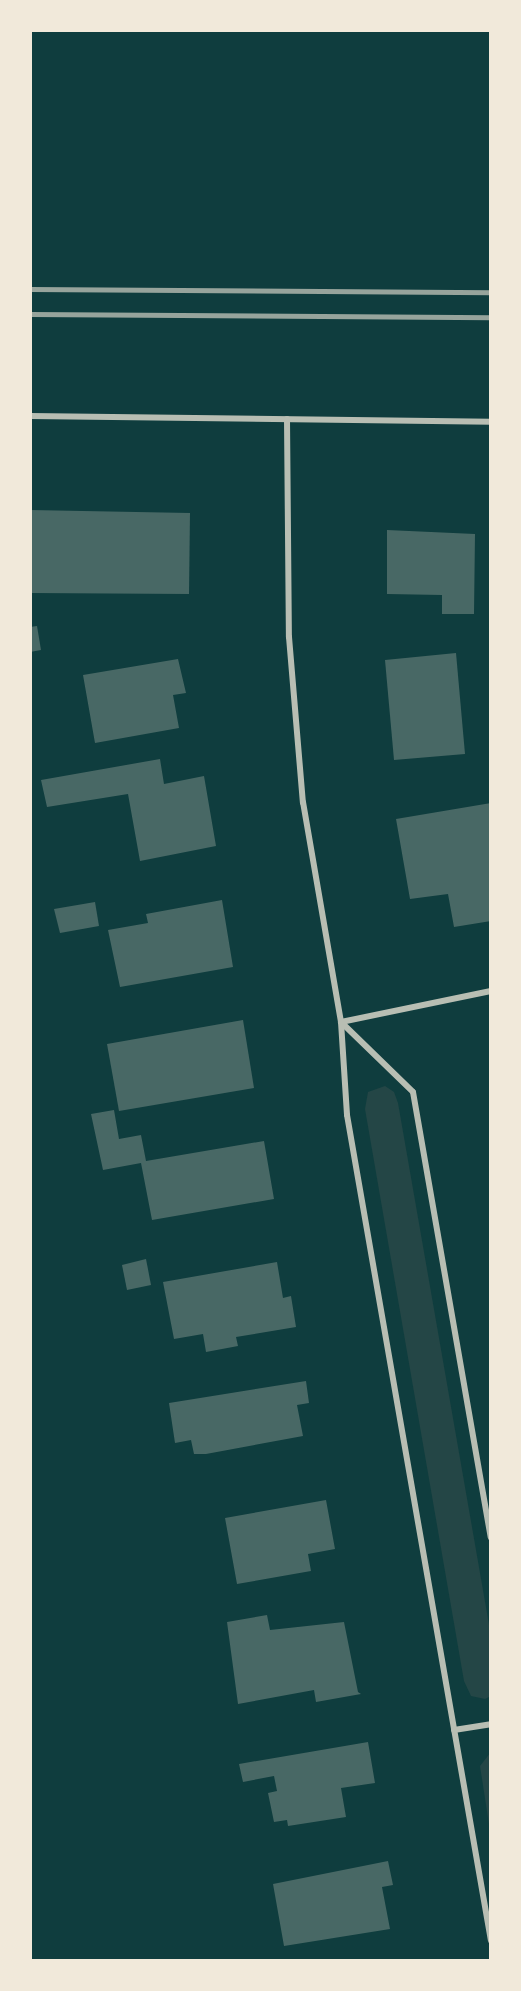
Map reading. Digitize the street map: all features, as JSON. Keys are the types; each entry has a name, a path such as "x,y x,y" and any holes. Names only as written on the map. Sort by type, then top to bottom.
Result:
{"street":[{"path":"30,416 491,422"},
{"path":"287,419 289,637 294,728 341,1022 347,1115 491,1941"},
{"path":"341,1022 491,991"},
{"path":"341,1022 413,1092 491,1537"},
{"path":"454,1730 491,1724"}],"shaded area":[{"path":"385,1086 394,1092 398,1103 491,1636 491,1696 485,1699 471,1696 464,1681 365,1109 368,1092"},
{"path":"491,1752 491,1837 480,1766"}],"building":[{"path":"30,510 190,513 189,594 30,593"},
{"path":"387,530 475,534 474,614 442,614 442,595 387,594"},
{"path":"37,626 41,650 30,652 30,627"},
{"path":"456,653 465,754 394,760 385,660"},
{"path":"178,659 186,693 173,695 179,728 95,743 83,675"},
{"path":"160,759 164,784 204,776 216,846 140,861 128,794 47,807 41,780"},
{"path":"491,803 491,921 454,927 448,894 410,899 396,819"},
{"path":"222,900 233,967 120,987 108,930 148,923 146,914"},
{"path":"95,902 99,926 60,933 54,909"},
{"path":"243,1020 254,1088 119,1111 107,1044"},
{"path":"114,1110 119,1139 141,1135 146,1161 264,1141 274,1199 152,1220 141,1163 103,1170 91,1114"},
{"path":"146,1259 151,1285 127,1290 122,1265"},
{"path":"277,1262 283,1298 291,1296 296,1327 236,1337 238,1346 206,1352 203,1334 174,1339 163,1282"},
{"path":"306,1381 309,1403 297,1405 303,1436 206,1454 194,1454 191,1440 175,1443 169,1403"},
{"path":"326,1500 335,1549 308,1554 311,1571 237,1584 225,1518"},
{"path":"267,1615 270,1630 344,1622 358,1692 361,1694 316,1702 314,1690 238,1704 227,1622"},
{"path":"368,1742 375,1783 341,1788 346,1817 288,1826 287,1820 274,1822 268,1793 277,1791 274,1776 243,1782 239,1764"},
{"path":"388,1861 393,1885 382,1887 390,1929 284,1946 273,1884"}],"railway":[{"path":"30,289 491,292"},
{"path":"30,314 491,317"}]}
